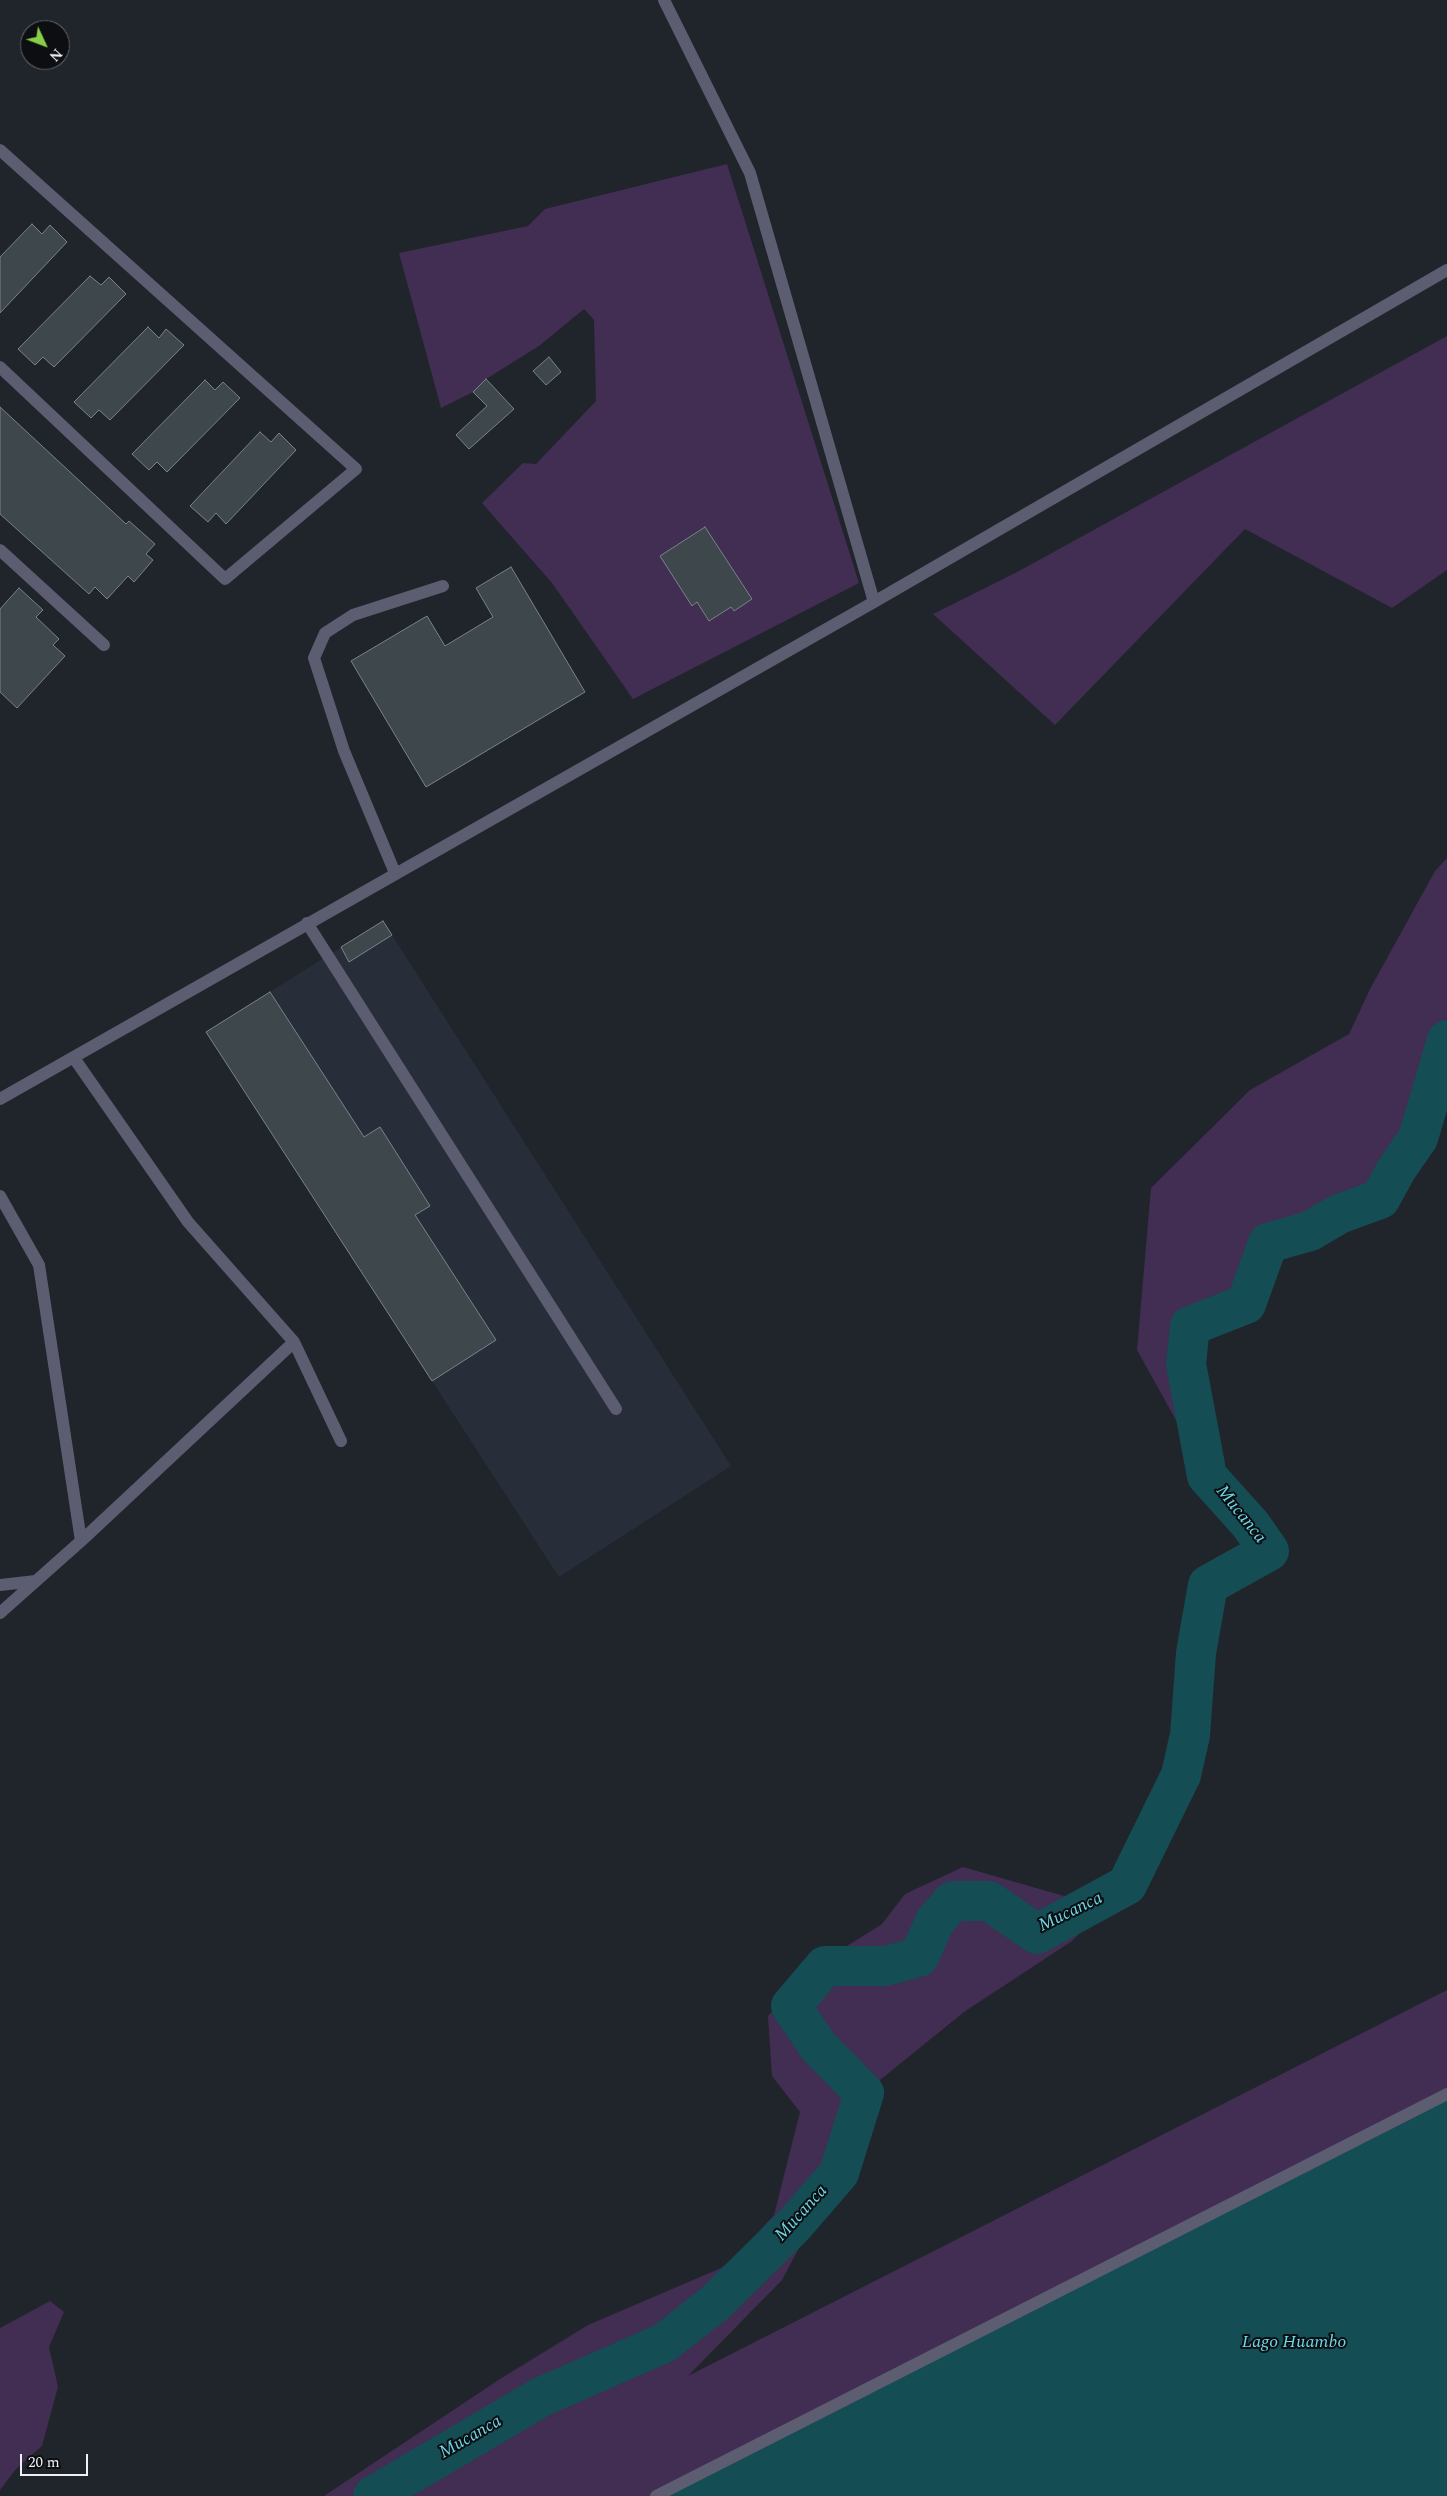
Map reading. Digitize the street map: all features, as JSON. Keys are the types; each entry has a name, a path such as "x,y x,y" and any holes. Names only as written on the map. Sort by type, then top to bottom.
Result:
{"street":[{"path":"664,0 750,173 874,602"},
{"path":"0,150 356,469 225,580 0,367"},
{"path":"0,1099 394,873 874,602 1447,270"},
{"path":"0,550 104,645"},
{"path":"394,873 344,751 314,658 325,633 354,615 443,586"},
{"path":"307,923 616,1409"},
{"path":"74,1058 188,1222 294,1342 341,1441"},
{"path":"0,1196 39,1265 81,1541"},
{"path":"0,1613 81,1541 294,1342"},
{"path":"0,1585 36,1581"},
{"path":"656,2496 1447,2094"}],"shaded area":[{"path":"727,164 859,583 633,699 552,583 482,503 523,463 536,464 596,401 594,320 584,309 539,346 486,379 473,392 441,408 399,253 528,226 545,209"},
{"path":"1447,336 1447,570 1392,608 1245,529 1055,725 933,614 1019,571"},
{"path":"1447,858 1447,1040 1418,1138 1396,1170 1380,1199 1339,1214 1310,1231 1268,1243 1246,1304 1190,1326 1186,1364 1207,1476 1137,1350 1151,1188 1250,1090 1349,1034 1370,989 1435,871"},
{"path":"383,921 731,1466 559,1577 206,1032"},
{"path":"1208,1585 1196,1653 1190,1735 1181,1775 1127,1885 1072,1941 964,2012 864,2093 839,2173 782,2280 688,2376 1447,1990 1447,2496 324,2496 500,2379 588,2325 728,2265 774,2215 800,2112 772,2076 768,2016 820,1963 882,1924 905,1894 963,1867 1071,1898 1110,1882 1174,1756 1176,1651"},
{"path":"50,2301 64,2312 49,2347 58,2387 42,2446 16,2469 0,2490 0,2328"}],"water":[{"name":"Lago Huambo","path":"1447,2094 1447,2496 656,2496"}],"building":[{"path":"32,224 42,234 50,225 67,242 0,313 0,257"},
{"path":"90,276 101,285 109,277 126,294 54,367 43,357 35,365 18,349"},
{"path":"148,327 159,338 166,329 184,345 110,420 99,410 91,418 74,402"},
{"path":"549,357 561,372 546,385 533,371"},
{"path":"486,379 514,409 469,449 456,435 487,406 473,392"},
{"path":"205,380 215,390 223,382 240,398 167,472 157,462 149,470 132,454"},
{"path":"0,407 126,524 129,521 155,544 146,554 153,560 134,582 128,576 107,599 95,587 89,594 0,514"},
{"path":"260,432 271,442 279,433 296,450 226,524 216,513 208,522 190,506"},
{"path":"705,527 752,599 734,611 731,607 709,621 697,602 692,606 660,556"},
{"path":"511,567 585,692 426,787 351,661 427,616 445,646 493,617 476,588"},
{"path":"19,588 43,610 36,617 59,639 53,645 65,656 17,708 0,692 0,609"},
{"path":"383,921 392,935 349,962 341,947"},
{"path":"270,992 364,1137 380,1127 430,1206 415,1215 496,1340 432,1381 206,1032"}],"waterway":[{"name":"Mucanca","path":"373,2496 541,2397 664,2343 715,2303 794,2225 839,2173 864,2093 818,2046 791,2006 825,1966 885,1966 919,1957 935,1921 953,1901 989,1901 1037,1934 1127,1885 1181,1775 1190,1735 1196,1653 1208,1585 1269,1551 1251,1525 1207,1476 1186,1364 1190,1326 1246,1304 1268,1243 1310,1231 1339,1214 1380,1199 1396,1170 1418,1138 1447,1040"}]}
